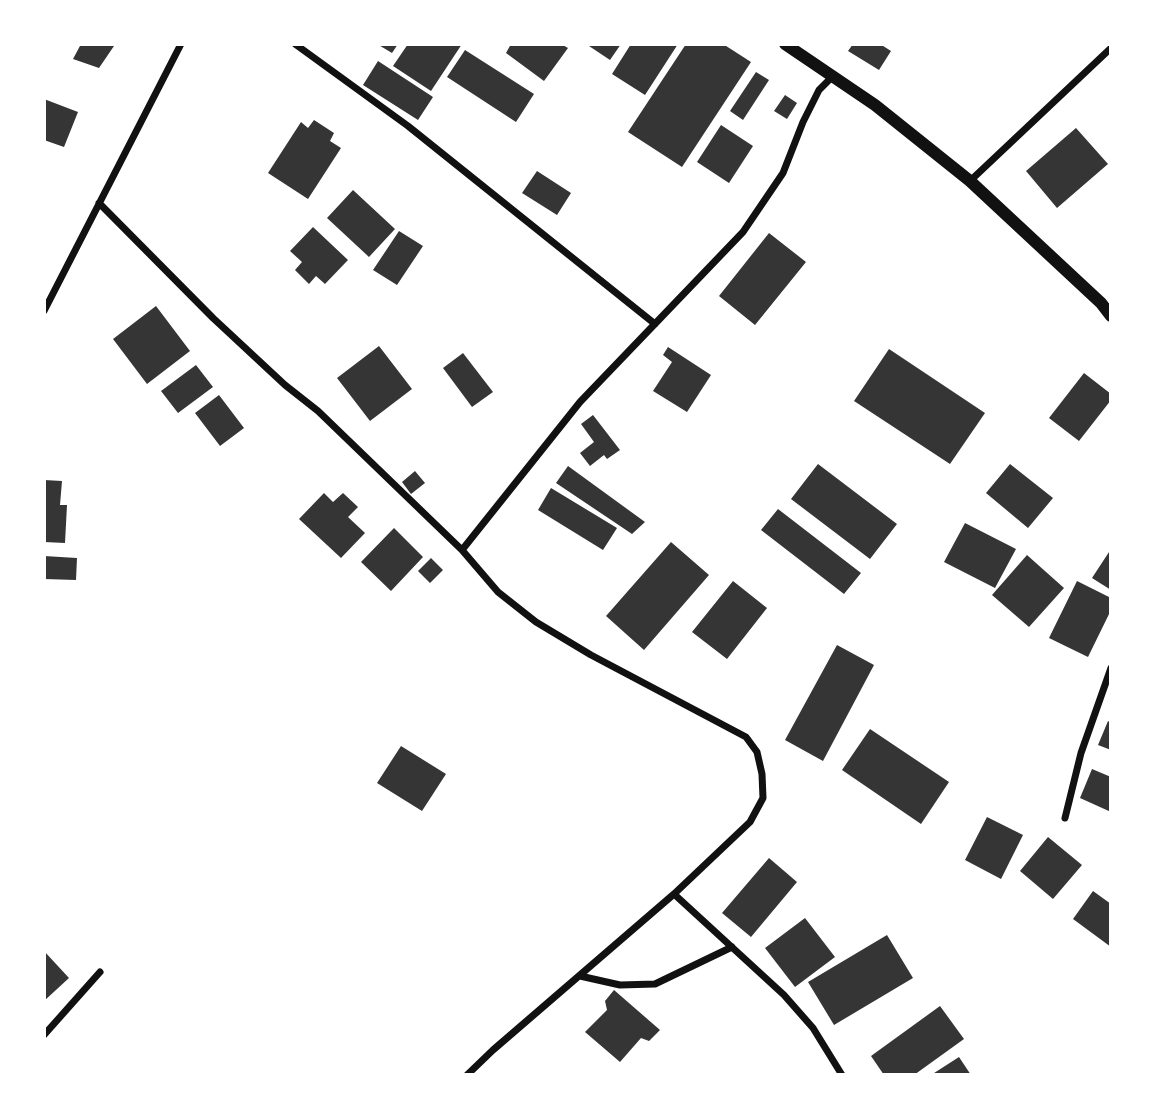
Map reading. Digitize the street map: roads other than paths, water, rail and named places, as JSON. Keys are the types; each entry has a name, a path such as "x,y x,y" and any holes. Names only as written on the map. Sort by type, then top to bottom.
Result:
{"street":[{"path":"44,311 181,44"},
{"path":"295,44 419,135 655,324"},
{"path":"785,44 875,104 970,181 1101,303 1111,316"},
{"path":"970,181 1111,48"},
{"path":"461,550 580,402 719,260 751,222 783,173 803,122 820,90 834,75"},
{"path":"99,203 212,318 285,385 318,411 461,550 498,592 536,622 591,655 746,737 757,752 762,774 763,798 750,822 674,894 467,1075"},
{"path":"1065,818 1081,753 1109,680 1111,668"},
{"path":"674,894 784,995 813,1028 842,1075"},
{"path":"580,976 620,985 655,984 732,947"},
{"path":"44,1035 100,972"}]}
